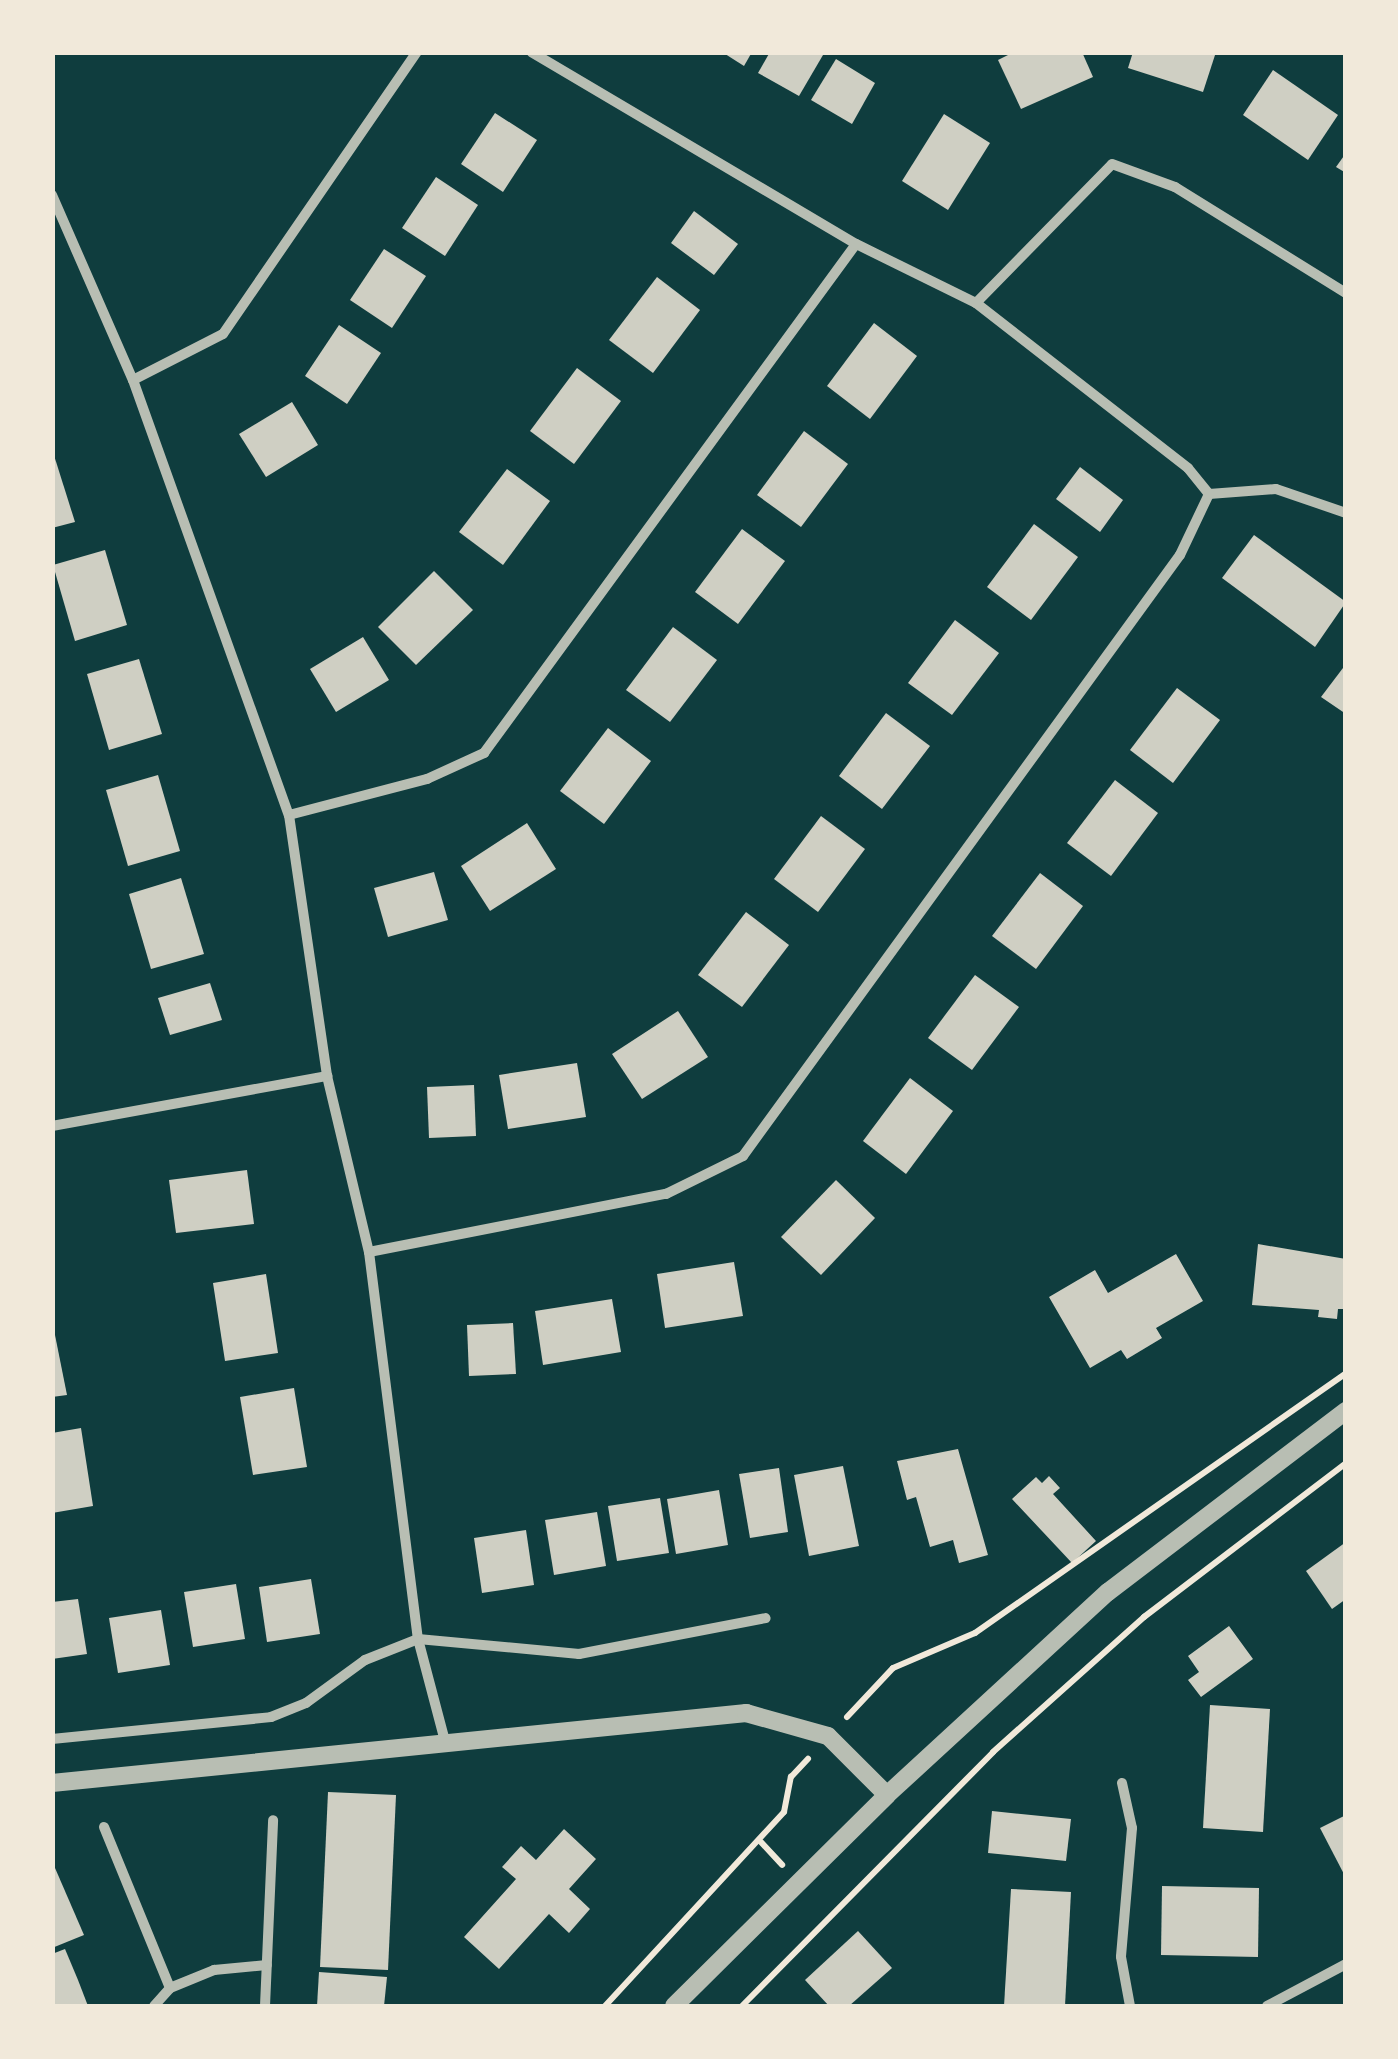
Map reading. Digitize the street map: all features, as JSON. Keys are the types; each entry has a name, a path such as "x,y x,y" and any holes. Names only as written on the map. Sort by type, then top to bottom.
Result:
{"street":[{"path":"133,380 223,334 418,52"},
{"path":"532,52 856,244 976,303 1188,468 1209,494"},
{"path":"976,303 1112,164 1175,187 1346,294"},
{"path":"52,195 133,380 289,815 326,1076 369,1252 418,1639 446,1747"},
{"path":"289,815 427,780 484,752 856,244"},
{"path":"1209,494 1276,490 1346,513"},
{"path":"369,1252 666,1194 743,1156 1180,555 1209,494"},
{"path":"52,1126 326,1076"},
{"path":"674,2006 887,1795 1108,1592 1346,1411"},
{"path":"52,1739 270,1718 306,1703 364,1660 418,1639 578,1654 766,1618"},
{"path":"52,1783 446,1747 746,1713 828,1736 887,1795"},
{"path":"1122,1784 1132,1828 1121,1957 1130,2006"},
{"path":"265,2006 272,1820"},
{"path":"104,1827 170,1988"},
{"path":"1267,2006 1346,1964"},
{"path":"154,2006 170,1988 214,1970 267,1965"}],"path":[{"path":"605,2006 784,1812 790,1777 893,1668 975,1633 1346,1373"},
{"path":"742,2006 992,1752 1144,1617 1346,1463"}],"building":[{"path":"722,52 752,52 744,66"},
{"path":"770,52 823,55 799,96 758,73"},
{"path":"1014,52 1082,52 1093,77 1021,109 998,60"},
{"path":"1133,52 1216,52 1203,92 1128,68"},
{"path":"836,59 875,83 852,124 811,100"},
{"path":"1273,70 1338,115 1308,160 1243,115"},
{"path":"495,113 537,140 503,192 461,164"},
{"path":"944,114 990,143 948,210 902,181"},
{"path":"1346,153 1346,173 1336,167"},
{"path":"436,177 478,205 445,256 402,228"},
{"path":"694,211 738,244 714,275 671,243"},
{"path":"384,249 426,276 392,328 350,300"},
{"path":"657,277 700,310 653,373 609,340"},
{"path":"874,323 917,356 870,419 827,386"},
{"path":"339,325 381,353 347,404 305,376"},
{"path":"577,368 621,401 574,464 530,431"},
{"path":"292,402 318,445 266,477 239,434"},
{"path":"804,431 848,464 801,527 757,495"},
{"path":"52,449 75,522 52,528"},
{"path":"1080,467 1123,500 1100,532 1056,499"},
{"path":"507,469 550,501 503,565 459,532"},
{"path":"1034,524 1078,557 1031,620 987,587"},
{"path":"742,529 785,561 738,624 695,592"},
{"path":"1254,535 1346,602 1315,647 1222,578"},
{"path":"105,550 127,625 75,641 53,565"},
{"path":"434,571 473,610 416,665 378,627"},
{"path":"955,620 999,653 952,715 908,683"},
{"path":"673,627 717,660 670,722 626,690"},
{"path":"363,637 389,680 336,712 310,669"},
{"path":"139,659 162,734 109,750 87,674"},
{"path":"1346,664 1346,714 1321,697"},
{"path":"1177,688 1220,720 1173,783 1130,750"},
{"path":"886,713 930,746 882,809 839,776"},
{"path":"608,728 651,761 604,824 560,791"},
{"path":"158,775 180,851 128,866 106,790"},
{"path":"1115,780 1158,813 1111,876 1067,843"},
{"path":"821,816 865,849 818,912 774,879"},
{"path":"527,823 556,869 490,911 461,866"},
{"path":"434,872 448,920 388,937 374,888"},
{"path":"1040,873 1083,906 1036,969 992,936"},
{"path":"181,878 204,954 151,969 129,894"},
{"path":"746,912 789,945 742,1007 698,975"},
{"path":"975,975 1019,1007 972,1070 928,1038"},
{"path":"210,983 222,1020 170,1035 158,998"},
{"path":"678,1011 708,1057 642,1099 612,1054"},
{"path":"577,1063 586,1117 508,1129 499,1075"},
{"path":"910,1078 953,1111 906,1174 863,1141"},
{"path":"474,1085 476,1136 429,1138 427,1087"},
{"path":"247,1170 254,1224 176,1233 169,1180"},
{"path":"836,1180 875,1218 821,1275 781,1237"},
{"path":"1258,1244 1346,1259 1346,1309 1338,1309 1337,1319 1318,1317 1319,1310 1252,1305"},
{"path":"1176,1254 1203,1301 1156,1328 1162,1338 1127,1359 1121,1350 1090,1368 1049,1297 1095,1270 1108,1293"},
{"path":"734,1262 743,1316 665,1328 657,1274"},
{"path":"266,1274 278,1353 225,1361 213,1283"},
{"path":"612,1299 621,1352 543,1365 535,1311"},
{"path":"52,1320 67,1395 52,1397"},
{"path":"513,1323 516,1374 469,1376 467,1325"},
{"path":"294,1388 307,1467 253,1475 240,1397"},
{"path":"81,1428 93,1506 52,1513 52,1433"},
{"path":"958,1449 988,1555 959,1563 953,1540 930,1547 916,1497 907,1500 897,1461"},
{"path":"843,1466 859,1546 809,1556 794,1475"},
{"path":"779,1468 788,1532 750,1538 739,1474"},
{"path":"1049,1476 1060,1488 1053,1494 1096,1541 1072,1563 1012,1499 1036,1477 1042,1483"},
{"path":"719,1490 728,1545 676,1554 667,1499"},
{"path":"660,1498 669,1553 617,1561 608,1506"},
{"path":"597,1512 606,1566 554,1575 545,1520"},
{"path":"526,1530 534,1585 482,1593 474,1538"},
{"path":"1346,1542 1346,1599 1332,1609 1306,1571"},
{"path":"311,1579 320,1634 267,1642 259,1587"},
{"path":"236,1584 245,1639 193,1647 184,1592"},
{"path":"78,1599 87,1654 52,1659 52,1602"},
{"path":"161,1610 170,1665 118,1673 109,1618"},
{"path":"1229,1626 1253,1659 1201,1697 1188,1680 1199,1672 1188,1656"},
{"path":"1210,1705 1270,1709 1263,1832 1203,1828"},
{"path":"328,1792 396,1795 388,1970 320,1967"},
{"path":"992,1811 1071,1819 1066,1861 988,1853"},
{"path":"1346,1815 1346,1878 1320,1828"},
{"path":"564,1829 596,1859 569,1889 590,1909 569,1933 549,1914 499,1969 464,1937 516,1879 502,1867 521,1846 536,1860"},
{"path":"52,1861 84,1935 52,1948"},
{"path":"1162,1886 1259,1888 1258,1957 1161,1955"},
{"path":"1011,1889 1071,1892 1065,2006 1004,2006"},
{"path":"858,1931 892,1968 849,2006 829,2006 805,1980"},
{"path":"65,1949 88,2006 52,2006 52,1954"},
{"path":"319,1972 387,1977 384,2006 317,2006"}]}
